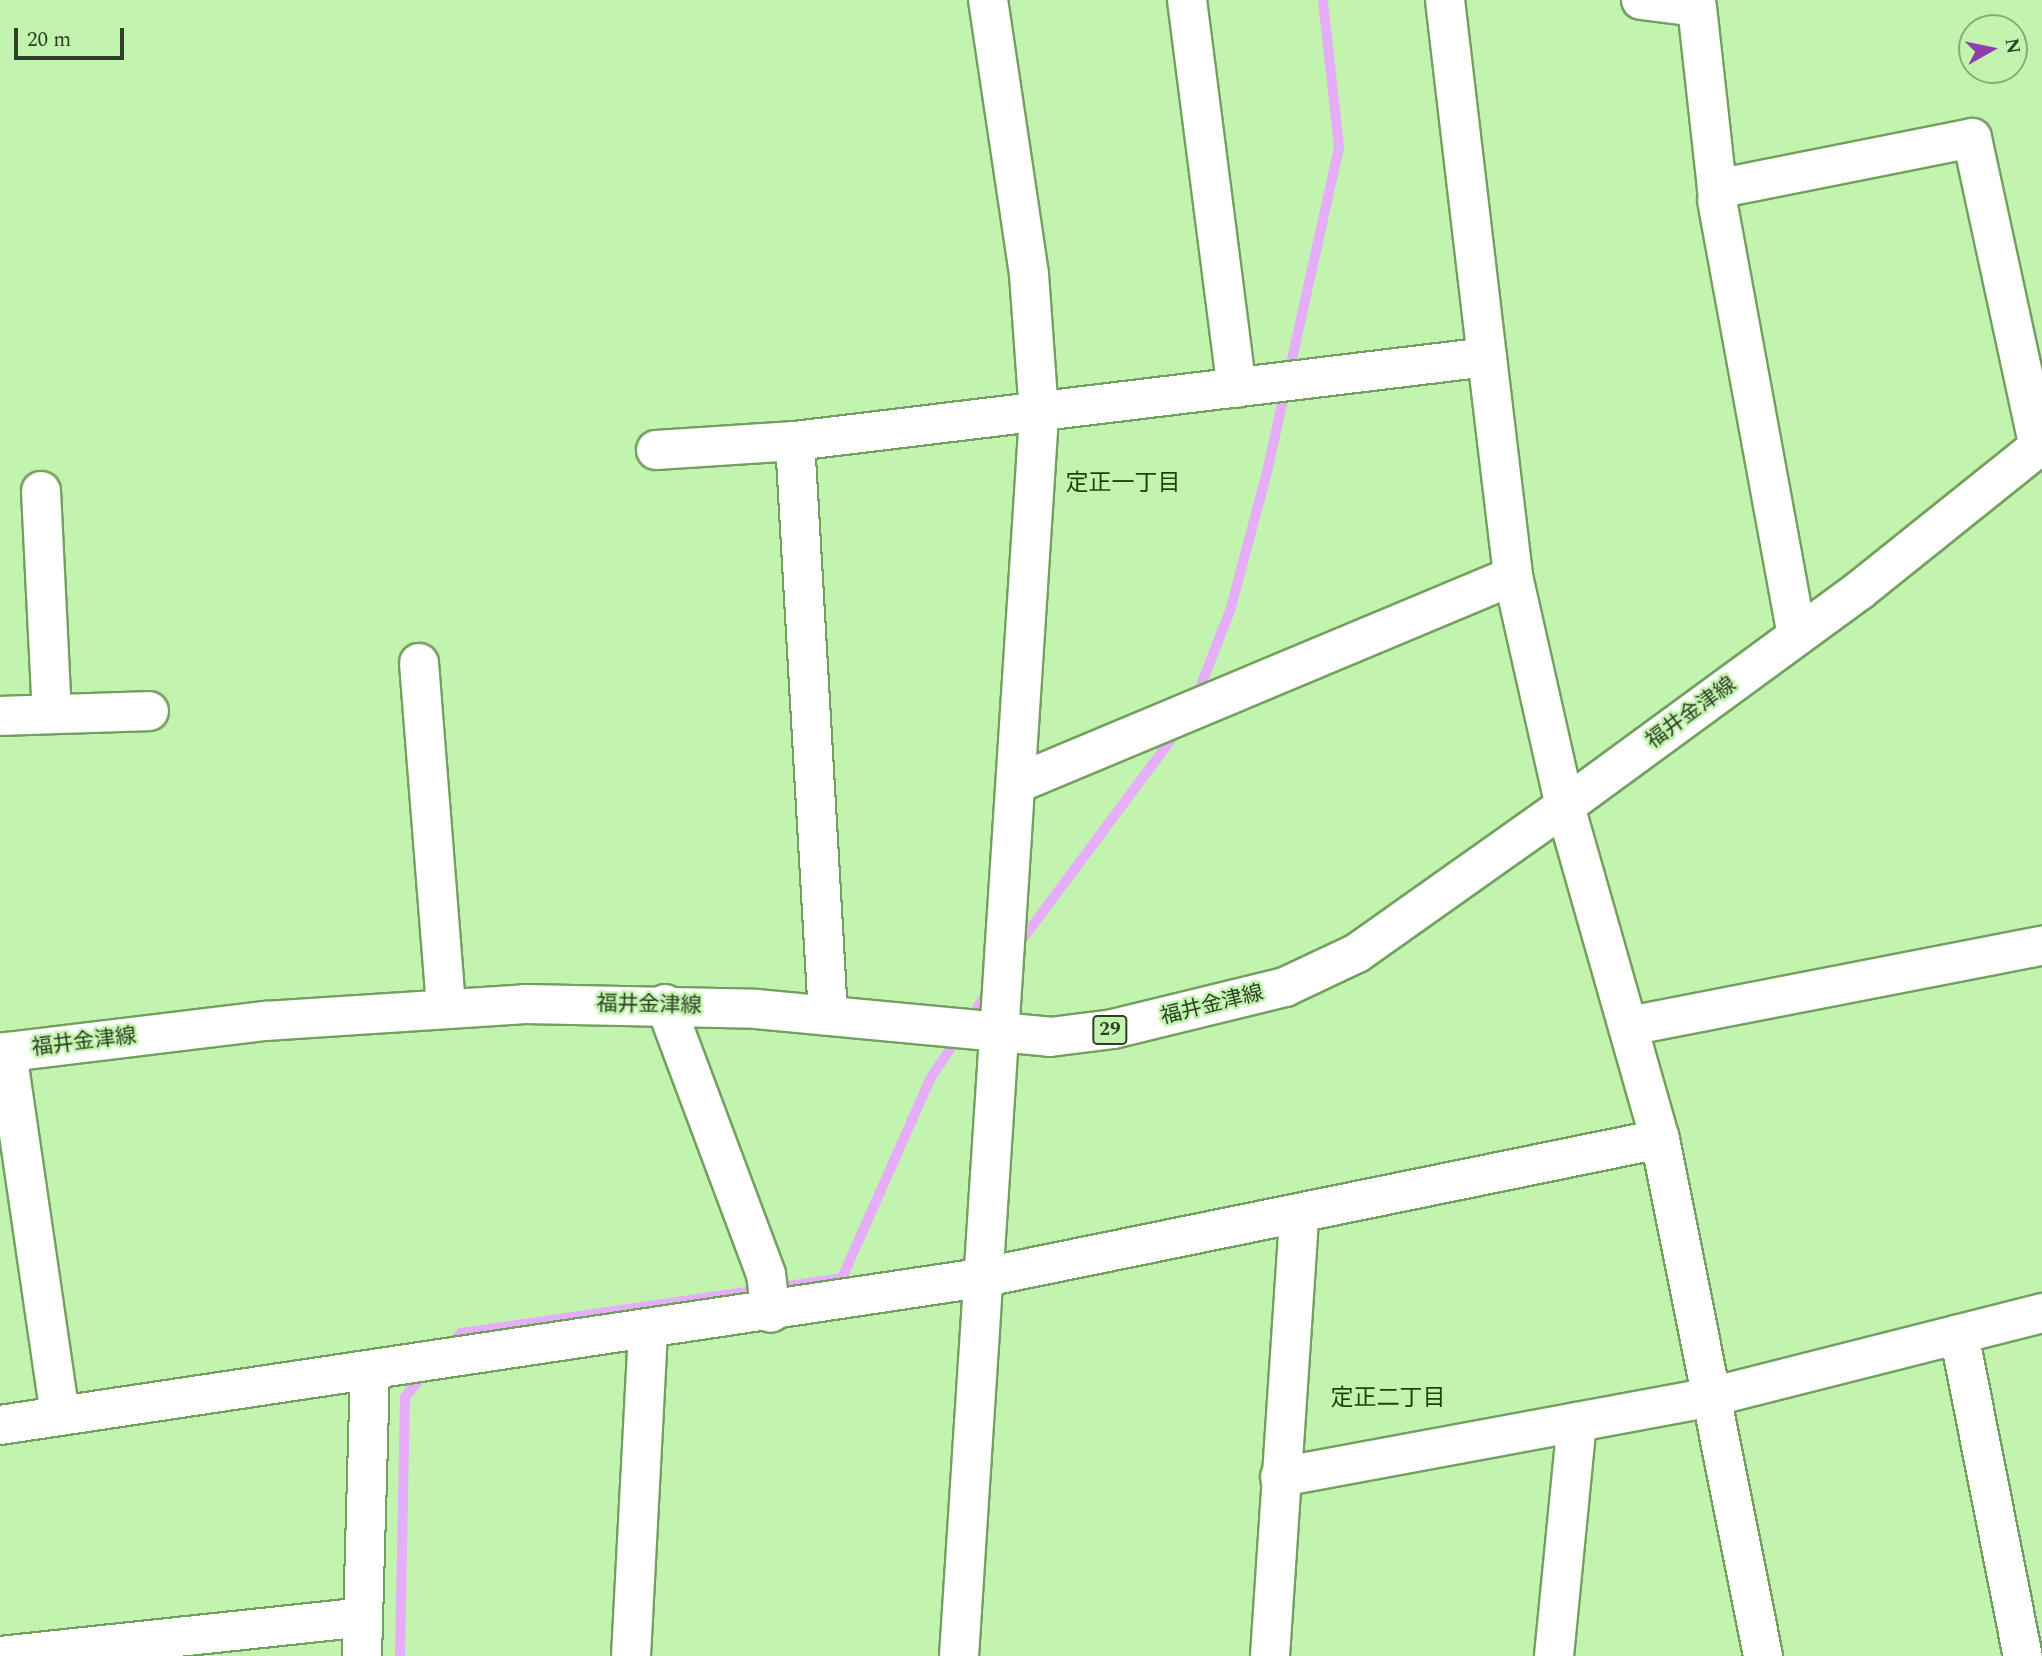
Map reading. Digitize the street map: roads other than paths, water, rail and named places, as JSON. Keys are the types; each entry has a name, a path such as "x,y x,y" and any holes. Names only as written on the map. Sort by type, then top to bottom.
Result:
{"street":[{"path":"958,1656 981,1278 1003,1035 1039,414 1028,274 988,0"},
{"path":"1187,0 1237,388"},
{"path":"1445,0 1513,576 1565,806 1660,1139 1707,1398 1763,1656"},
{"path":"1641,0 1697,7 1717,189 1972,138 2041,446"},
{"path":"1717,200 1797,635"},
{"path":"656,450 795,441 1039,414 1487,357"},
{"path":"795,441 828,1015"},
{"name":"福井金津線","path":"3,1052 446,1008 665,1004 828,1015 1003,1035 1113,1029 1285,987 1357,953 1565,806 1797,635 2041,446"},
{"path":"41,491 52,715"},
{"path":"1016,784 1513,576"},
{"path":"419,663 446,1008"},
{"path":"0,716 149,711"},
{"path":"1629,1026 2042,946"},
{"path":"665,1004 766,1274 771,1313"},
{"path":"3,1052 60,1414"},
{"path":"0,1425 60,1414 771,1313 981,1278 1298,1216 1660,1139"},
{"path":"1270,1656 1298,1216"},
{"path":"1280,1476 1707,1398 2042,1313"},
{"path":"631,1656 648,1330"},
{"path":"1959,1334 2023,1656"},
{"path":"362,1656 370,1371"},
{"path":"1554,1656 1577,1422"},
{"path":"0,1656 363,1617"}],"waterway":[{"path":"1196,698 1230,611 1267,472 1339,146 1323,0"},
{"path":"1018,945 1180,728"},
{"path":"969,1021 989,990"},
{"path":"449,1346 461,1333 842,1278 930,1079 958,1037"},
{"path":"400,1656 405,1397 427,1371"}],"district":[{"name":"定正一丁目","path":"1123,484"},
{"name":"定正二丁目","path":"1388,1399"}]}
